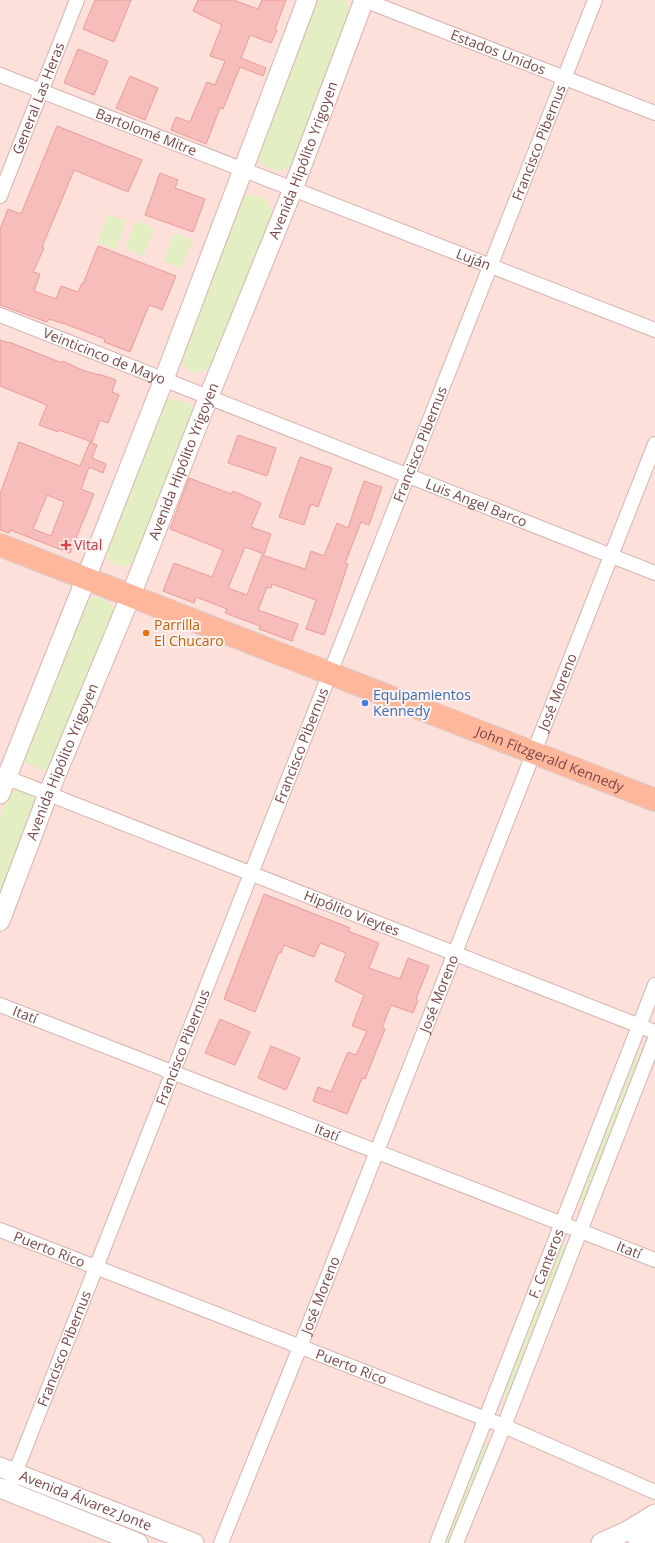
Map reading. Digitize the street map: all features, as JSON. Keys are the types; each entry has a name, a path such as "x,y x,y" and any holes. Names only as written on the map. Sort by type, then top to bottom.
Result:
{"main road":[{"path":"2,782 86,578 164,379 307,0"},
{"name":"Avenida Hipólito Yrigoyen","path":"0,921 48,794 131,595 209,396 293,189 364,0"},
{"name":"John Fitzgerald Kennedy","path":"0,545 655,800"},
{"name":"Avenida Álvarez Jonte","path":"8,1470 194,1543"},
{"name":"Avenida Álvarez Jonte","path":"4,1490 138,1543"},
{"path":"601,1543 627,1531 655,1514"},
{"path":"638,1543 655,1534"}],"street":[{"name":"General Las Heras","path":"0,196 77,0"},
{"name":"Estados Unidos","path":"364,0 655,113"},
{"name":"Francisco Pibernus","path":"4,1490 8,1470 97,1267 595,0"},
{"name":"Bartolomé Mitre","path":"0,75 293,189"},
{"name":"Luján","path":"293,189 655,330"},
{"name":"Veinticinco de Mayo","path":"0,315 209,396"},
{"name":"Luis Angel Barco","path":"209,396 655,573"},
{"name":"José Moreno","path":"220,1543 300,1347 655,444"},
{"name":"Hipólito Vieytes","path":"2,782 48,794 655,1032"},
{"name":"F. Canteros","path":"437,1543 484,1419 655,985"},
{"name":"Itatí","path":"0,1005 655,1260"},
{"name":"F. Canteros","path":"456,1543 504,1426 655,1039"},
{"name":"Puerto Rico","path":"0,1230 504,1426 655,1492"}],"shaded area":[{"path":"0,0 655,0 655,1543 0,1543"}],"green space":[{"path":"320,0 345,0 347,1 352,12 295,165 279,171 260,164 257,154 313,3"},
{"path":"249,195 259,196 266,200 270,207 272,217 214,360 209,368 198,373 193,372 182,364 182,351 238,201"},
{"path":"108,214 126,221 116,249 97,243"},
{"path":"136,221 154,228 143,256 125,249"},
{"path":"174,233 192,240 181,268 163,261"},
{"path":"170,398 189,404 195,413 135,562 123,567 109,562 107,546 161,402"},
{"path":"96,597 107,600 114,608 54,767 46,771 24,762 23,755 82,601"},
{"path":"16,790 34,796 39,803 0,906 0,817 10,792"},
{"path":"639,1049 644,1051 582,1204 578,1202"},
{"path":"563,1244 568,1246 507,1399 502,1397"},
{"path":"484,1444 489,1446 450,1543 444,1543"}],"building":[{"path":"95,0 131,0 114,42 83,29"},
{"path":"198,0 233,0 258,9 262,0 286,0 275,29 277,30 271,43 250,35 241,58 266,68 263,76 240,67 223,109 220,108 206,144 171,130 176,117 190,122 207,82 215,85 225,61 210,56 222,25 193,11"},
{"path":"78,49 108,61 94,95 64,83"},
{"path":"130,76 158,88 145,120 116,108"},
{"path":"57,126 142,160 128,192 74,170 42,247 44,248 33,272 40,274 34,291 56,299 61,286 78,292 82,283 83,284 98,246 176,276 162,310 149,305 130,352 104,342 105,339 65,324 49,319 47,322 0,305 0,229 8,209 21,214"},
{"path":"160,173 178,180 175,188 205,199 193,232 145,215"},
{"path":"0,340 9,342 62,363 63,361 82,370 116,380 112,392 119,395 108,423 100,420 92,442 59,430 58,432 39,425 47,405 0,386"},
{"path":"238,435 276,448 267,476 228,463"},
{"path":"19,442 80,466 90,442 97,445 92,458 106,464 103,473 89,467 81,489 94,494 70,553 10,530 9,533 0,530 0,494","holes":["47,495 64,502 51,536 33,529"]},
{"path":"300,457 332,468 318,507 311,504 304,525 279,517"},
{"path":"189,478 231,494 233,491 261,503 251,527 271,534 264,554 245,547 228,588 247,595 262,555 305,569 311,551 324,556 337,523 348,528 364,481 382,487 369,525 361,522 345,563 348,564 324,635 306,629 316,600 272,584 271,588 267,587 258,610 298,624 292,641 259,629 260,626 225,613 227,609 196,597 194,603 163,591 174,563 212,577 223,550 170,529"},
{"path":"264,894 350,928 348,931 379,943 369,968 400,979 408,958 429,966 416,999 418,1000 413,1013 391,1005 382,1028 385,1029 365,1079 362,1078 347,1114 313,1101 318,1087 331,1092 348,1052 356,1055 367,1031 352,1026 364,995 335,981 346,953 320,943 314,957 284,945 281,953 279,952 255,1012 224,999"},
{"path":"220,1019 250,1032 235,1065 205,1053"},
{"path":"271,1046 300,1058 286,1090 258,1078"}],"place":[{"name":"Vital","path":"66,545"},
{"name":"Parrilla El Chucaro","path":"146,633"},
{"name":"Equipamientos Kennedy","path":"365,703"}]}
